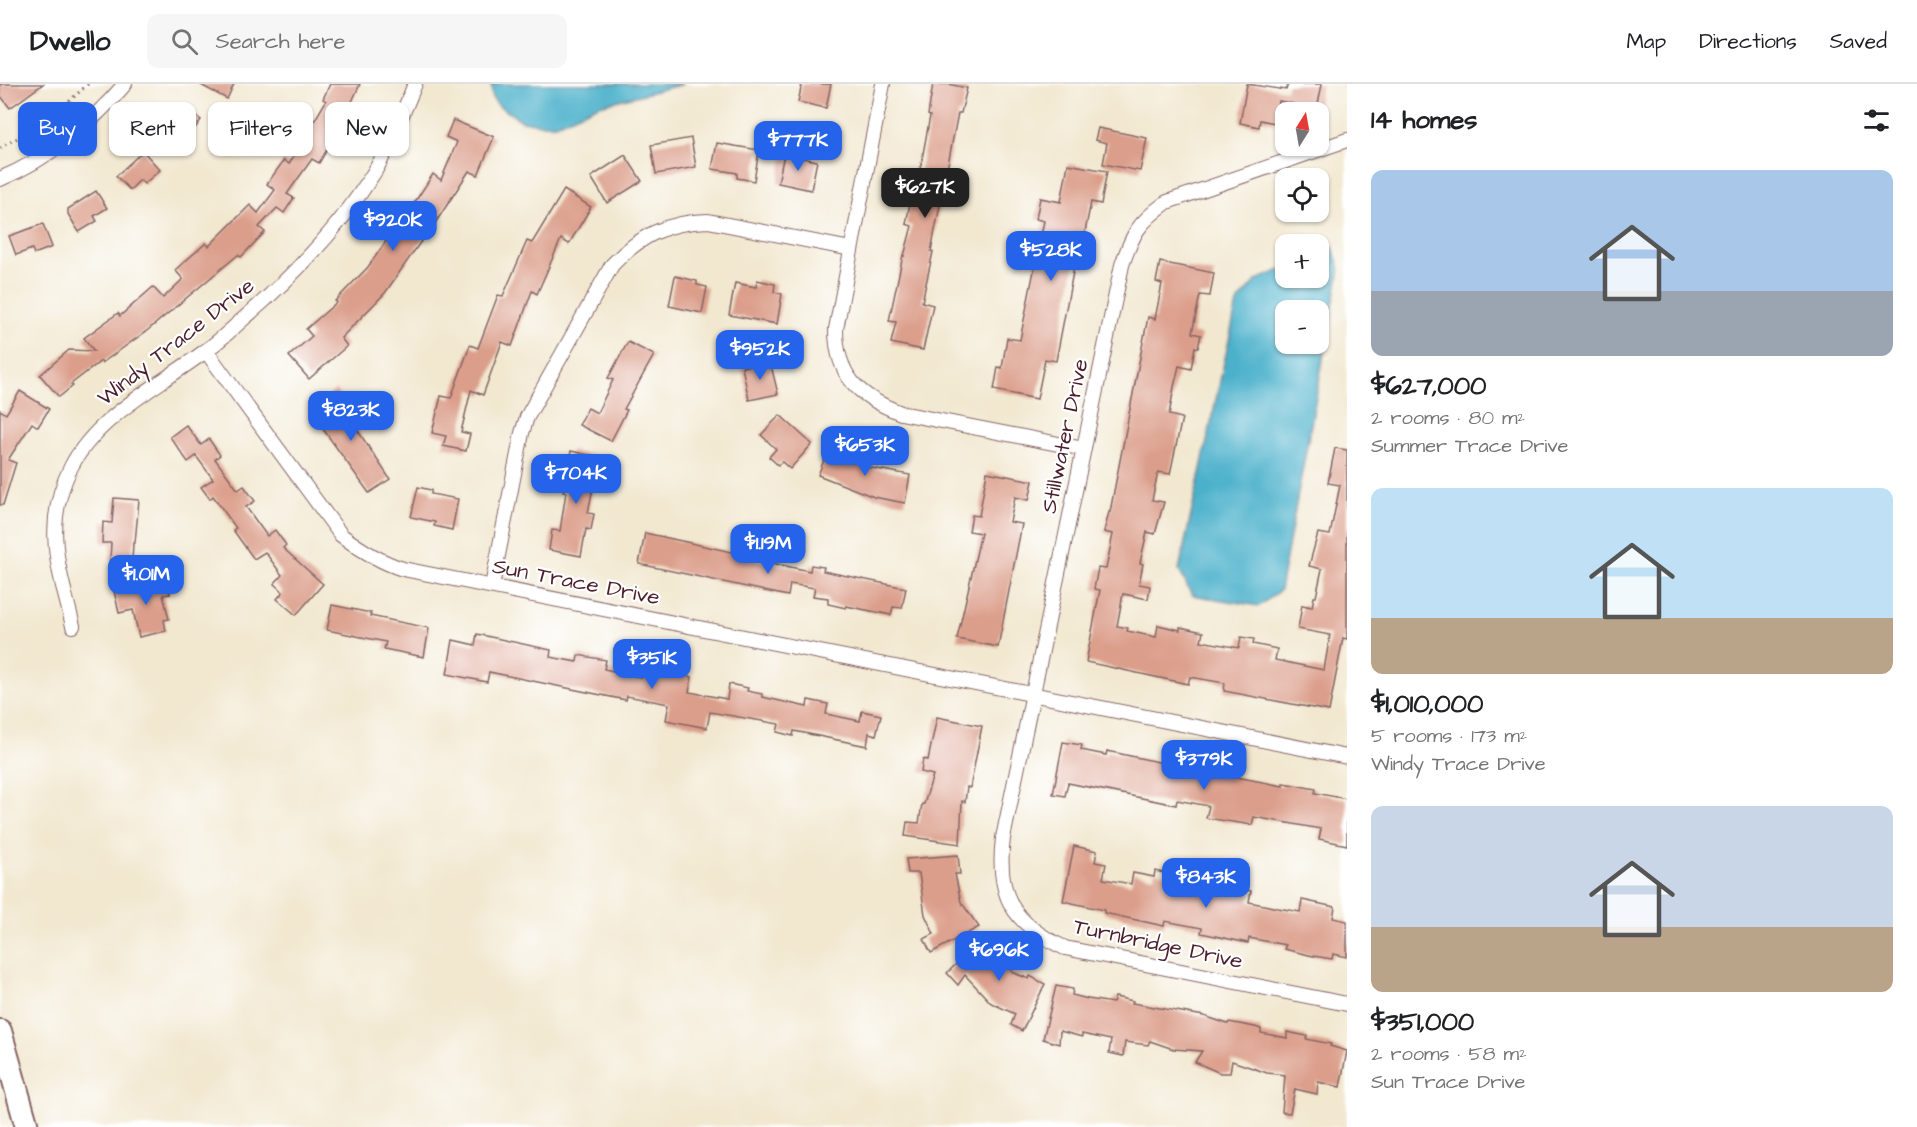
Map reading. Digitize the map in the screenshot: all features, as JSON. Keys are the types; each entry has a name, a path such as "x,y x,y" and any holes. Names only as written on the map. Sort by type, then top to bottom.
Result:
{"main road":[{"path":"0,1031 27,1127"}],"street":[{"path":"0,179 47,153 87,123 125,84"},
{"name":"Windy Trace Drive","path":"73,626 56,556 54,535 55,513 71,466 85,444 102,427 206,351 270,297 300,268 327,238 375,170 398,126 415,84"},
{"path":"883,84 836,329 836,346 846,374 864,395 878,404 901,413 1084,449"},
{"name":"Stillwater Drive","path":"1034,694 1122,266 1133,234 1148,216 1167,202 1347,140"},
{"path":"492,586 527,417 612,265 626,251 649,234 692,221 708,221 851,249"},
{"name":"Sun Trace Drive","path":"206,351 341,535 386,564 1347,757"},
{"name":"Turnbridge Drive","path":"1034,694 1000,861 1003,883 1011,905 1025,924 1042,937 1065,948 1347,1004"}],"path":[{"path":"0,148 49,120 88,84"}],"water":[{"path":"491,84 684,84 599,105 556,124 540,124 522,121 499,106 493,99"},
{"path":"1333,248 1340,269 1329,328 1329,300 1275,300 1275,354 1324,354 1280,590 1259,606 1192,595 1179,570 1237,303 1257,280 1275,272 1275,288 1329,288 1329,250"}],"building":[{"path":"0,84 43,84 10,108 0,95"},
{"path":"199,84 234,84 227,99"},
{"path":"330,84 360,84 352,102 325,102 323,99"},
{"path":"802,84 831,84 826,108 798,102"},
{"path":"933,84 967,88 961,113 958,113 922,302 933,305 923,350 891,343 896,322 889,321 903,255 912,226 906,224 912,192 916,192 930,116 928,115"},
{"path":"1247,84 1286,90 1288,84 1322,84 1318,102 1275,102 1275,123 1260,120 1259,127 1240,123"},
{"path":"325,103 325,153 319,163 312,159 287,194 294,198 284,213 277,208 259,227 265,232 241,257 238,255 148,330 102,363 101,361 71,384 73,386 59,397 40,375 69,350 94,351 84,338 118,313 120,316 153,287 163,298 183,279 175,270 206,243 209,246 250,205 258,213 275,190 267,184 284,160 289,164 294,156 313,156 313,123"},
{"path":"196,116 201,120 196,127"},
{"path":"453,120 494,137 478,175 469,171 385,293 341,338 347,346 309,379 289,356 312,336 306,329 337,302 335,301 368,267 398,224 400,225 433,174 441,180 457,142 446,137"},
{"path":"1098,128 1147,138 1140,171 1103,164 1107,143 1095,140"},
{"path":"691,138 696,167 656,174 651,145"},
{"path":"717,143 759,150 754,181 737,178 737,173 712,169"},
{"path":"784,154 817,161 811,190 778,183"},
{"path":"625,155 642,181 607,203 591,177"},
{"path":"138,156 147,156 160,170 144,184 140,180 130,190 116,176"},
{"path":"1068,164 1107,171 1101,204 1091,202 1083,242 1079,241 1056,361 1045,359 1037,399 994,390 998,367 1002,368 1007,338 1020,340 1044,221 1036,219 1040,198 1061,202"},
{"path":"564,190 591,207 569,244 561,239 537,294 532,291 512,346 502,342 483,395 471,390 461,432 470,434 466,451 443,446 446,436 432,433 441,396 451,398 470,345 478,348 498,295 503,296 527,241 532,243"},
{"path":"96,191 107,208 94,216 97,221 79,232 68,214 68,209"},
{"path":"43,224 52,247 34,254 32,249 16,255 9,236"},
{"path":"1160,262 1214,273 1210,296 1200,295 1192,333 1201,335 1198,348 1195,347 1191,369 1179,366 1174,387 1169,415 1182,418 1170,474 1158,472 1152,500 1164,502 1155,534 1147,532 1140,563 1143,564 1139,584 1150,586 1148,599 1123,594 1117,626 1128,628 1127,631 1156,637 1158,625 1180,630 1180,627 1203,632 1201,641 1239,648 1241,637 1254,639 1253,644 1277,649 1275,660 1324,670 1330,635 1298,629 1302,605 1312,607 1322,569 1309,566 1318,533 1330,535 1340,485 1328,483 1335,448 1347,450 1347,639 1343,638 1329,711 1224,691 1225,683 1190,677 1188,684 1086,662 1100,590 1094,589 1098,568 1106,569 1113,534 1104,532 1110,512 1148,317 1155,319 1162,284 1156,282"},
{"path":"675,276 697,281 697,285 707,287 702,313 669,306"},
{"path":"757,280 775,284 774,292 782,294 777,324 729,315 735,283 756,287"},
{"path":"628,342 654,355 624,409 627,410 611,441 579,425 588,408 597,413 613,380 608,378"},
{"path":"770,361 778,394 749,400 742,367"},
{"path":"336,390 361,424 356,428 390,479 369,493 323,429 328,426 318,413 325,408 320,402"},
{"path":"20,391 49,409 38,427 32,423 8,460 16,463 3,505 0,505 0,410 6,414"},
{"path":"780,415 812,444 790,469 782,462 778,465 769,457 776,449 761,435"},
{"path":"186,425 201,445 209,439 220,455 215,459 238,490 244,486 255,501 246,507 267,536 275,530 286,545 283,548 323,584 296,615 277,599 283,592 274,584 282,575 265,552 254,559 233,530 236,528 213,496 210,499 201,487 213,479 196,456 188,462 170,437"},
{"path":"828,450 850,459 851,455 869,462 866,467 910,475 905,503 874,497 818,475"},
{"path":"571,451 599,457 588,513 594,514 591,530 586,529 581,556 549,550 552,530 560,531 566,492 563,491"},
{"path":"987,472 1033,481 1029,500 1015,497 1010,522 1022,524 998,647 957,639 981,533 969,531 972,515 979,516"},
{"path":"418,487 431,490 431,494 458,499 452,530 434,526 435,522 411,517"},
{"path":"114,498 139,500 132,562 110,560 111,543 102,543 103,522 112,523"},
{"path":"645,533 741,554 741,557 810,571 811,565 824,567 823,571 906,588 902,608 893,607 891,615 846,606 846,608 828,604 828,598 813,596 815,588 790,584 788,596 639,564"},
{"path":"167,580 170,594 163,595 169,619 164,620 166,631 139,637 133,610 119,613 114,591"},
{"path":"332,605 371,613 370,616 429,628 424,657 384,649 386,642 327,630"},
{"path":"477,634 551,650 550,657 577,662 578,655 606,660 604,669 641,677 643,665 692,677 689,692 727,699 729,684 748,688 747,691 762,694 762,697 807,707 808,700 828,704 826,714 860,721 862,711 881,715 876,735 869,733 867,746 794,731 793,736 777,732 779,724 710,712 707,728 666,720 669,704 627,696 626,700 489,672 487,682 447,674 453,640 475,645"},
{"path":"937,717 982,726 970,788 967,787 965,802 962,801 960,844 905,836 907,822 919,823 922,804 924,804 933,775 921,772 923,759 928,760"},
{"path":"1063,742 1082,745 1081,750 1106,755 1107,751 1168,764 1167,769 1194,774 1195,769 1283,786 1283,783 1316,789 1315,793 1347,799 1347,845 1319,839 1321,829 1254,817 1252,825 1206,818 1209,806 1177,800 1176,805 1068,783 1065,796 1053,794"},
{"path":"1074,846 1097,851 1095,862 1106,864 1103,879 1131,884 1133,873 1154,877 1155,871 1168,874 1165,885 1215,895 1218,884 1239,888 1251,891 1249,902 1278,908 1300,912 1302,900 1335,907 1333,918 1347,921 1347,957 1333,954 1332,959 1313,956 1284,949 1286,945 1249,938 1248,943 1201,933 1202,928 1165,921 1164,926 1063,901"},
{"path":"958,855 960,874 955,874 961,902 979,927 931,953 924,939 934,934 925,915 919,873 908,873 906,859"},
{"path":"984,937 998,950 993,954 1014,973 1029,979 1030,976 1045,984 1022,1031 1011,1025 1015,1014 991,1003 965,975 958,985 947,973"},
{"path":"1056,986 1073,989 1072,995 1088,999 1113,1003 1115,997 1133,1001 1132,1003 1204,1016 1228,1024 1229,1022 1255,1027 1261,1029 1261,1033 1287,1038 1287,1032 1331,1044 1330,1046 1347,1051 1340,1087 1318,1082 1317,1094 1295,1089 1290,1113 1282,1112 1285,1075 1267,1073 1232,1061 1230,1073 1220,1073 1195,1062 1202,1051 1173,1049 1150,1041 1148,1045 1125,1042 1123,1056 1109,1053 1111,1040 1082,1034 1082,1037 1060,1031 1059,1044 1043,1039"}]}
